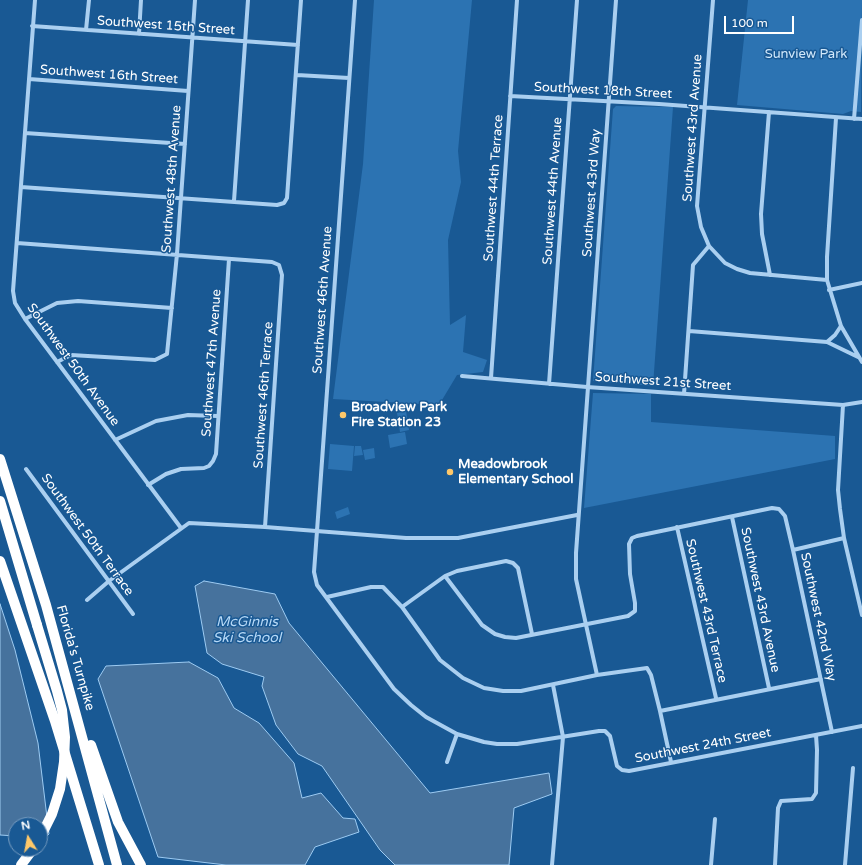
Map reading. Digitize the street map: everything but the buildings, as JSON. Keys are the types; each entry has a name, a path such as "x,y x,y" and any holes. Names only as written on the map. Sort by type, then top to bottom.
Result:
{"highway":[{"name":"Florida's Turnpike","path":"0,459 24,530 70,687 117,865"},
{"path":"0,501 62,710 65,736 64,762 58,796 48,822"},
{"path":"0,520 37,626"},
{"path":"0,561 55,721 99,865"},
{"path":"70,687 118,822 141,865"}],"street":[{"name":"Southwest 50th Avenue","path":"35,0 13,290 15,303 25,319 181,528"},
{"path":"86,30 89,0"},
{"path":"139,34 141,0"},
{"name":"Southwest 48th Avenue","path":"57,362 71,355 155,360 167,354 177,254 196,0"},
{"path":"234,201 248,0"},
{"path":"21,186 277,205 284,203 287,198 297,74 301,0"},
{"name":"Southwest 46th Avenue","path":"327,597 317,585 315,577 317,531 355,0"},
{"name":"Southwest 44th Terrace","path":"491,378 517,0"},
{"name":"Southwest 44th Avenue","path":"549,384 577,0"},
{"name":"Southwest 43rd Way","path":"587,387 616,0"},
{"name":"Southwest 43rd Avenue","path":"709,246 701,227 697,206 712,0"},
{"path":"854,119 862,20"},
{"name":"Southwest 15th Street","path":"32,26 298,45"},
{"path":"297,74 350,78"},
{"name":"Southwest 16th Street","path":"29,79 188,91"},
{"name":"Southwest 18th Street","path":"510,96 705,107 862,119"},
{"path":"769,112 761,214 762,234 770,275"},
{"path":"836,118 827,257 827,280 841,326 862,362"},
{"path":"25,133 185,144"},
{"path":"17,243 229,259"},
{"path":"684,394 693,265 709,246 716,255 736,269 750,273 827,280"},
{"name":"Southwest 46th Terrace","path":"229,259 272,262 279,265 282,274 265,527"},
{"name":"Southwest 47th Avenue","path":"148,485 166,474 182,469 209,466 216,454 217,416 229,259"},
{"path":"830,290 862,283"},
{"path":"25,319 58,303 78,301 172,308"},
{"path":"827,342 835,335 841,326"},
{"path":"689,331 827,342 858,357"},
{"name":"Southwest 21st Street","path":"462,376 587,387 843,405 862,402"},
{"path":"587,387 578,515 576,579 597,675"},
{"path":"843,405 838,490 844,538 862,615"},
{"path":"115,440 156,421 188,415 217,416"},
{"name":"Southwest 50th Terrace","path":"26,469 133,614"},
{"name":"Southwest 42nd Way","path":"732,517 772,508 779,509 785,516 832,732"},
{"path":"87,600 109,581 189,523 198,522 406,538 458,538 578,515"},
{"path":"445,576 482,625 495,634 504,637 516,638 585,623 628,616 635,611 630,574 629,544 632,538 677,527 732,517"},
{"name":"Southwest 43rd Avenue","path":"732,517 769,688"},
{"name":"Southwest 43rd Terrace","path":"677,527 716,698"},
{"path":"793,550 844,538"},
{"path":"402,607 445,576 457,571 506,560 513,563 518,568 532,634"},
{"path":"327,597 371,587 383,587 402,607 440,660 463,678 484,688 503,691 521,691 597,675 647,668 651,675 671,762"},
{"name":"Southwest 24th Street","path":"327,597 394,689 426,717 457,734 497,744 517,744 599,730 605,731 610,736 617,766 622,770 629,771 862,726"},
{"path":"660,711 716,698 821,679"},
{"path":"552,865 563,737 553,685"},
{"path":"447,762 457,734"},
{"path":"775,865 778,808 781,801 812,799 816,793 818,750 816,735"},
{"path":"845,865 853,768"},
{"path":"711,865 715,819"}],"green space":[{"path":"374,0 472,0 458,151 461,182 448,240 450,325 466,315 463,352 487,360 483,372 457,375 439,405 333,399 363,164"},
{"name":"Sunview Park","path":"748,0 862,0 861,112 851,111 843,114 737,105"},
{"path":"616,106 673,107 653,386 593,381 613,109"},
{"path":"593,393 651,394 651,422 835,436 835,459 584,508"},
{"path":"406,411 409,430 400,432 397,413"},
{"path":"405,432 407,444 390,448 388,435"},
{"path":"330,444 354,446 352,471 328,469"},
{"path":"355,446 361,446 363,455 354,456"},
{"path":"374,448 375,458 365,460 363,450"},
{"path":"348,507 350,514 337,519 335,512"}],"water":[{"name":"McGinnis Ski School","path":"204,581 275,594 289,623 430,793 549,773 552,794 514,808 509,865 395,865 380,850 322,766 298,754 276,725 262,686 264,677 222,664 207,653 195,586"},
{"path":"0,604 15,650 38,743 47,817 8,817 8,836 0,835"},
{"path":"189,662 218,678 234,708 259,723 294,763 302,798 321,793 343,818 355,819 359,832 315,847 305,865 226,865 158,857 98,679 106,666"}],"place":[{"name":"Broadview Park Fire Station 23","path":"343,415"},
{"name":"Meadowbrook Elementary School","path":"450,472"}]}
